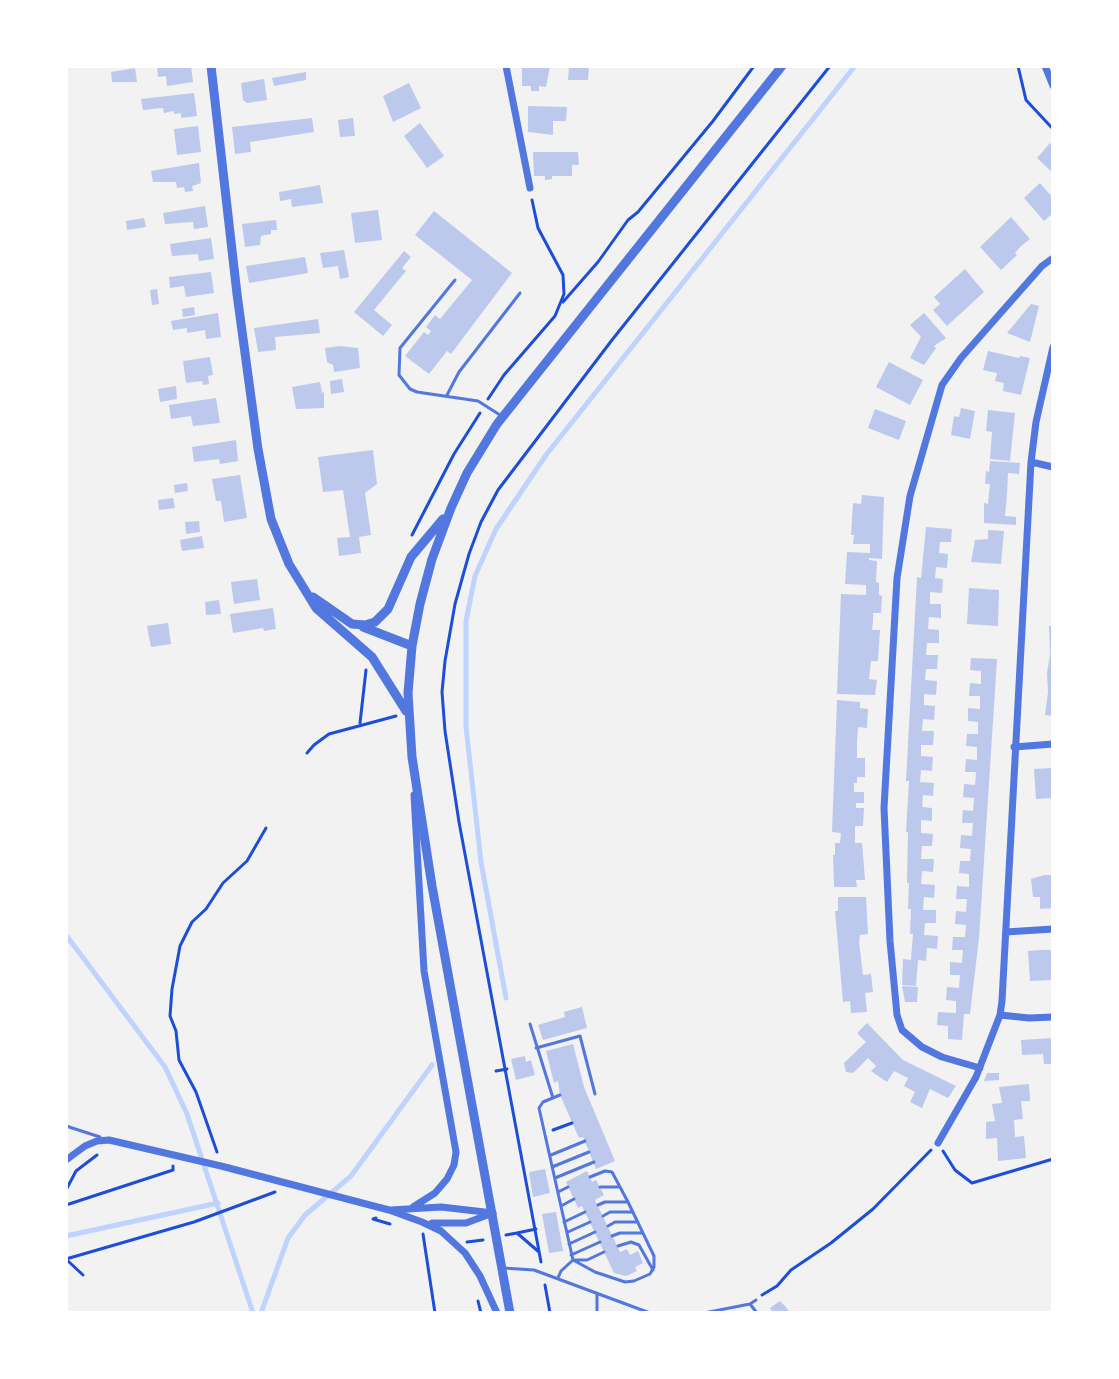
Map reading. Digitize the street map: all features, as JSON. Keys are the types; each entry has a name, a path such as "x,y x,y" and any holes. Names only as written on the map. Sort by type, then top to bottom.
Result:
{"street":[{"path":"211,66 237,294 260,459 275,531 289,564 323,617 372,657 408,714"},
{"path":"506,66 530,188"},
{"path":"413,1207 428,1199 447,1179 456,1152 424,971 408,714 412,646 432,559 472,464 503,417 782,66"},
{"path":"1045,66 1053,86"},
{"path":"980,1068 942,1057 922,1047 902,1030 897,1015 884,808 897,578 910,496 946,377 1038,271 1053,258"},
{"path":"938,1143 969,1093 1000,1015 1031,462 1036,422 1053,347"},
{"path":"1031,462 1053,467"},
{"path":"356,625 372,624 385,613 411,557 451,508"},
{"path":"303,586 326,608 356,625 412,646"},
{"path":"1014,747 1053,744"},
{"path":"412,757 432,886 510,1313"},
{"path":"1006,932 1053,929"},
{"path":"1000,1015 1053,1017"},
{"path":"66,1160 85,1146 109,1140 389,1210 441,1231 465,1253 480,1276 497,1313"},
{"path":"389,1210 453,1207 493,1213"},
{"path":"422,1222 457,1225 480,1220 493,1213"}],"lane":[{"path":"455,280 402,346 398,357 399,375 410,389 485,404 503,417"},
{"path":"447,395 459,372 520,293"},
{"path":"530,1024 553,1098"},
{"path":"536,1048 580,1036 595,1094"},
{"path":"560,1095 540,1105 572,1258 590,1270 625,1282 634,1281 653,1270"},
{"path":"66,1126 109,1140"},
{"path":"550,1155 585,1141"},
{"path":"552,1167 589,1152"},
{"path":"555,1178 594,1162"},
{"path":"590,1177 610,1171 615,1175 654,1256 653,1270"},
{"path":"558,1192 568,1187"},
{"path":"600,1187 621,1187"},
{"path":"561,1206 574,1199"},
{"path":"598,1205 628,1202"},
{"path":"564,1222 585,1212"},
{"path":"603,1216 610,1212 633,1212"},
{"path":"567,1233 590,1222"},
{"path":"608,1226 615,1222 638,1222"},
{"path":"569,1244 595,1232"},
{"path":"612,1236 643,1233"},
{"path":"558,1278 572,1258 600,1242"},
{"path":"618,1246 631,1242 639,1245 653,1270"},
{"path":"572,1258 587,1260 604,1252"},
{"path":"503,1268 528,1268 650,1313"},
{"path":"597,1293 597,1313"},
{"path":"704,1313 750,1304 756,1300"},
{"path":"750,1304 757,1313"}],"path":[{"path":"560,305 713,121 754,66"},
{"path":"550,1313 459,822 442,692 450,629 469,554 498,490 830,66"},
{"path":"1018,66 1026,100 1052,127"},
{"path":"485,404 504,375 551,323 564,294 563,275 538,228 530,188"},
{"path":"307,753 321,739 339,729 408,714"},
{"path":"222,1166 196,1092 179,1060 176,1031 170,1016 172,989 180,946 192,922 206,909 223,883 247,861 266,828"},
{"path":"496,1071 507,1069"},
{"path":"545,1132 572,1123"},
{"path":"756,1300 873,1209 938,1143 955,1170 972,1183 1053,1159"},
{"path":"66,1190 76,1171 105,1152"},
{"path":"66,1205 173,1170 173,1165 182,1167"},
{"path":"66,1260 194,1222 277,1192"},
{"path":"389,1210 373,1219 402,1227"},
{"path":"517,1233 536,1229"},
{"path":"416,1231 434,1240"},
{"path":"423,1234 435,1313"},
{"path":"66,1260 83,1275"},
{"path":"477,1298 481,1313"}],"building":[{"path":"157,66 191,66 193,82 167,86 166,76 158,77"},
{"path":"522,66 550,66 546,87 539,86 539,91 531,91 531,86 522,86"},
{"path":"569,66 589,66 588,80 568,80"},
{"path":"135,68 137,82 112,82 111,72"},
{"path":"306,72 306,80 274,86 272,78"},
{"path":"264,79 267,100 247,103 243,100 241,83"},
{"path":"409,83 421,108 393,122 383,96"},
{"path":"194,93 197,116 181,118 181,113 164,113 163,108 143,110 141,99"},
{"path":"528,106 567,107 566,121 553,121 553,135 528,132"},
{"path":"312,118 314,132 250,142 251,152 235,154 232,127"},
{"path":"353,118 355,136 340,137 338,120"},
{"path":"420,123 444,156 427,168 404,136"},
{"path":"198,126 201,152 177,155 174,129"},
{"path":"1050,143 1053,146 1053,173 1037,158"},
{"path":"533,152 578,152 579,165 572,165 572,176 552,176 552,179 545,180 545,176 534,176"},
{"path":"199,163 201,183 192,186 193,191 185,192 184,187 177,188 176,182 153,182 151,171"},
{"path":"1040,183 1053,198 1053,213 1044,221 1024,198"},
{"path":"320,185 323,203 292,207 291,199 280,201 279,192"},
{"path":"205,206 208,227 194,229 193,222 165,224 163,213"},
{"path":"378,210 382,240 355,243 351,213"},
{"path":"434,211 512,273 451,354 447,351 429,374 405,356 424,332 428,335 431,331 426,327 435,315 440,319 472,280 415,235"},
{"path":"1011,217 1030,239 1001,270 980,247"},
{"path":"144,218 146,227 127,230 126,221"},
{"path":"276,220 277,230 261,236 260,245 245,247 242,224"},
{"path":"211,238 214,259 199,261 198,254 172,256 170,244"},
{"path":"344,250 349,277 340,279 338,266 323,268 320,253"},
{"path":"404,251 411,257 402,268 406,271 374,310 392,325 383,336 354,312"},
{"path":"305,257 308,273 249,283 246,266"},
{"path":"965,269 984,292 947,326 933,310 940,304 934,297"},
{"path":"211,272 214,293 186,297 184,286 170,288 169,277"},
{"path":"157,289 159,304 152,305 150,290"},
{"path":"1031,304 1039,306 1030,342 1007,333"},
{"path":"194,307 195,315 183,317 182,309"},
{"path":"218,313 221,337 206,339 205,330 187,333 187,328 173,330 171,321"},
{"path":"924,313 946,338 934,346 936,348 924,365 910,358 921,337 910,325"},
{"path":"318,319 320,333 275,337 276,350 258,352 254,328"},
{"path":"325,348 358,348 360,368 334,372 333,365 327,362"},
{"path":"988,351 1030,358 1021,395 1003,391 1004,383 995,381 997,373 983,370"},
{"path":"210,357 213,375 208,376 209,384 203,385 202,381 186,383 183,361"},
{"path":"889,362 923,380 910,405 876,387"},
{"path":"342,379 344,392 331,394 330,381"},
{"path":"320,382 324,392 324,408 296,409 292,387"},
{"path":"176,386 177,399 160,402 158,389"},
{"path":"216,398 220,423 193,426 191,416 171,419 169,405"},
{"path":"961,408 975,411 970,439 951,435 954,416 959,417"},
{"path":"875,409 906,421 899,440 868,428"},
{"path":"988,410 1015,413 1010,461 990,459 992,432 986,431"},
{"path":"236,440 238,461 220,464 219,459 194,462 192,447"},
{"path":"373,450 377,484 365,493 371,535 359,537 361,553 339,556 337,538 350,537 343,490 323,492 318,457"},
{"path":"990,461 1020,463 1019,474 1008,473 1005,516 1016,517 1016,525 984,523 984,503 988,504 990,484 985,484 986,471 989,472"},
{"path":"240,475 247,518 224,522 221,501 216,501 212,479"},
{"path":"187,483 188,491 175,493 174,485"},
{"path":"862,495 884,497 882,559 869,558 877,561 876,582 882,596 881,613 873,613 872,630 880,630 878,661 871,661 869,679 877,680 875,695 837,694 841,594 866,595 866,585 845,584 847,552 870,553 870,544 853,544 854,535 851,535 853,503 861,504"},
{"path":"173,498 175,508 159,510 158,500"},
{"path":"199,521 200,532 186,534 185,522"},
{"path":"926,527 952,529 951,542 940,542 939,553 948,554 947,568 936,567 935,578 943,579 942,593 930,592 930,604 941,604 941,618 929,617 928,629 939,630 939,643 927,643 926,655 938,655 937,669 926,669 925,680 937,681 936,695 924,694 924,705 935,706 934,720 923,719 922,731 934,731 933,745 921,745 921,756 933,757 932,771 921,770 920,782 934,783 933,796 923,795 922,807 932,808 932,821 921,820 921,833 933,834 932,846 922,846 921,859 934,859 933,872 922,871 921,884 935,885 934,898 924,897 923,910 936,910 936,923 925,923 924,935 938,936 937,949 927,948 926,961 918,960 916,986 902,985 903,959 911,960 913,934 910,934 911,909 908,909 906,832 909,781 906,781 917,577 921,578"},
{"path":"988,530 1004,531 1001,564 971,562 975,540 988,539"},
{"path":"202,536 204,548 182,551 180,540"},
{"path":"257,579 260,600 234,604 231,582"},
{"path":"969,588 999,590 998,626 967,624"},
{"path":"219,600 221,614 206,615 205,602"},
{"path":"273,608 276,629 233,633 230,614"},
{"path":"168,623 171,644 151,647 147,626"},
{"path":"1049,626 1053,626 1053,716 1045,715"},
{"path":"971,658 997,659 979,938 970,1014 964,1014 962,1040 948,1039 948,1026 937,1025 938,1012 956,1013 956,1001 946,1000 947,987 959,988 960,975 950,975 950,962 962,963 963,950 952,950 953,937 965,937 966,925 955,924 956,911 966,912 967,899 956,899 957,886 969,887 969,874 959,873 960,861 970,861 971,849 960,848 961,835 972,836 973,823 962,823 963,810 973,811 974,798 963,797 964,784 975,785 976,772 965,772 966,759 977,760 977,747 966,746 967,734 978,734 978,722 968,721 968,708 980,709 980,696 969,696 970,683 981,684 981,671 970,670"},
{"path":"837,700 860,702 860,708 868,709 867,728 858,727 857,742 857,758 865,758 865,777 857,777 857,783 854,783 854,792 864,792 864,803 856,803 856,808 864,808 863,826 855,826 855,843 862,843 865,880 856,880 857,887 834,887 833,855 835,843 840,843 841,833 832,832"},
{"path":"1053,768 1053,798 1036,799 1034,769"},
{"path":"1053,875 1053,908 1040,909 1040,897 1033,897 1031,879"},
{"path":"838,897 866,897 868,934 860,935 859,942 863,975 871,974 873,992 865,993 867,1012 851,1013 850,1001 843,1002 835,911 838,911"},
{"path":"1053,950 1053,980 1030,981 1028,951"},
{"path":"902,986 918,987 917,1002 905,1002"},
{"path":"582,1007 587,1028 543,1040 538,1025 565,1017 564,1012"},
{"path":"867,1023 903,1060 956,1086 948,1098 930,1089 922,1108 910,1102 915,1092 904,1086 908,1078 894,1071 887,1082 871,1071 876,1066 868,1058 853,1073 846,1072 844,1063 866,1042 857,1033"},
{"path":"1053,1038 1053,1064 1044,1064 1043,1054 1022,1055 1021,1040"},
{"path":"573,1044 584,1087 615,1161 596,1169 560,1095 558,1081 554,1083 546,1051"},
{"path":"525,1056 526,1062 531,1060 535,1075 516,1080 511,1059"},
{"path":"987,1073 999,1073 999,1080 984,1081"},
{"path":"1029,1084 1030,1101 1021,1101 1023,1119 1014,1120 1015,1137 1024,1136 1026,1158 998,1161 997,1138 986,1139 986,1122 995,1121 992,1104 1002,1103 999,1087"},
{"path":"545,1169 550,1193 533,1197 529,1172"},
{"path":"587,1171 604,1195 595,1200 620,1252 627,1249 630,1255 638,1251 643,1263 635,1267 637,1271 626,1276 614,1273 582,1206 578,1208 566,1182"},
{"path":"556,1212 563,1251 549,1253 542,1214"},
{"path":"780,1301 790,1313 773,1313 770,1308"}],"waterway":[{"path":"506,998 481,862 466,727 466,621 475,576 496,529 546,455 855,66"},
{"path":"66,935 165,1067 187,1114 253,1313"},
{"path":"261,1313 288,1238 305,1215 351,1176 432,1065"},
{"path":"66,1236 218,1203"}]}
